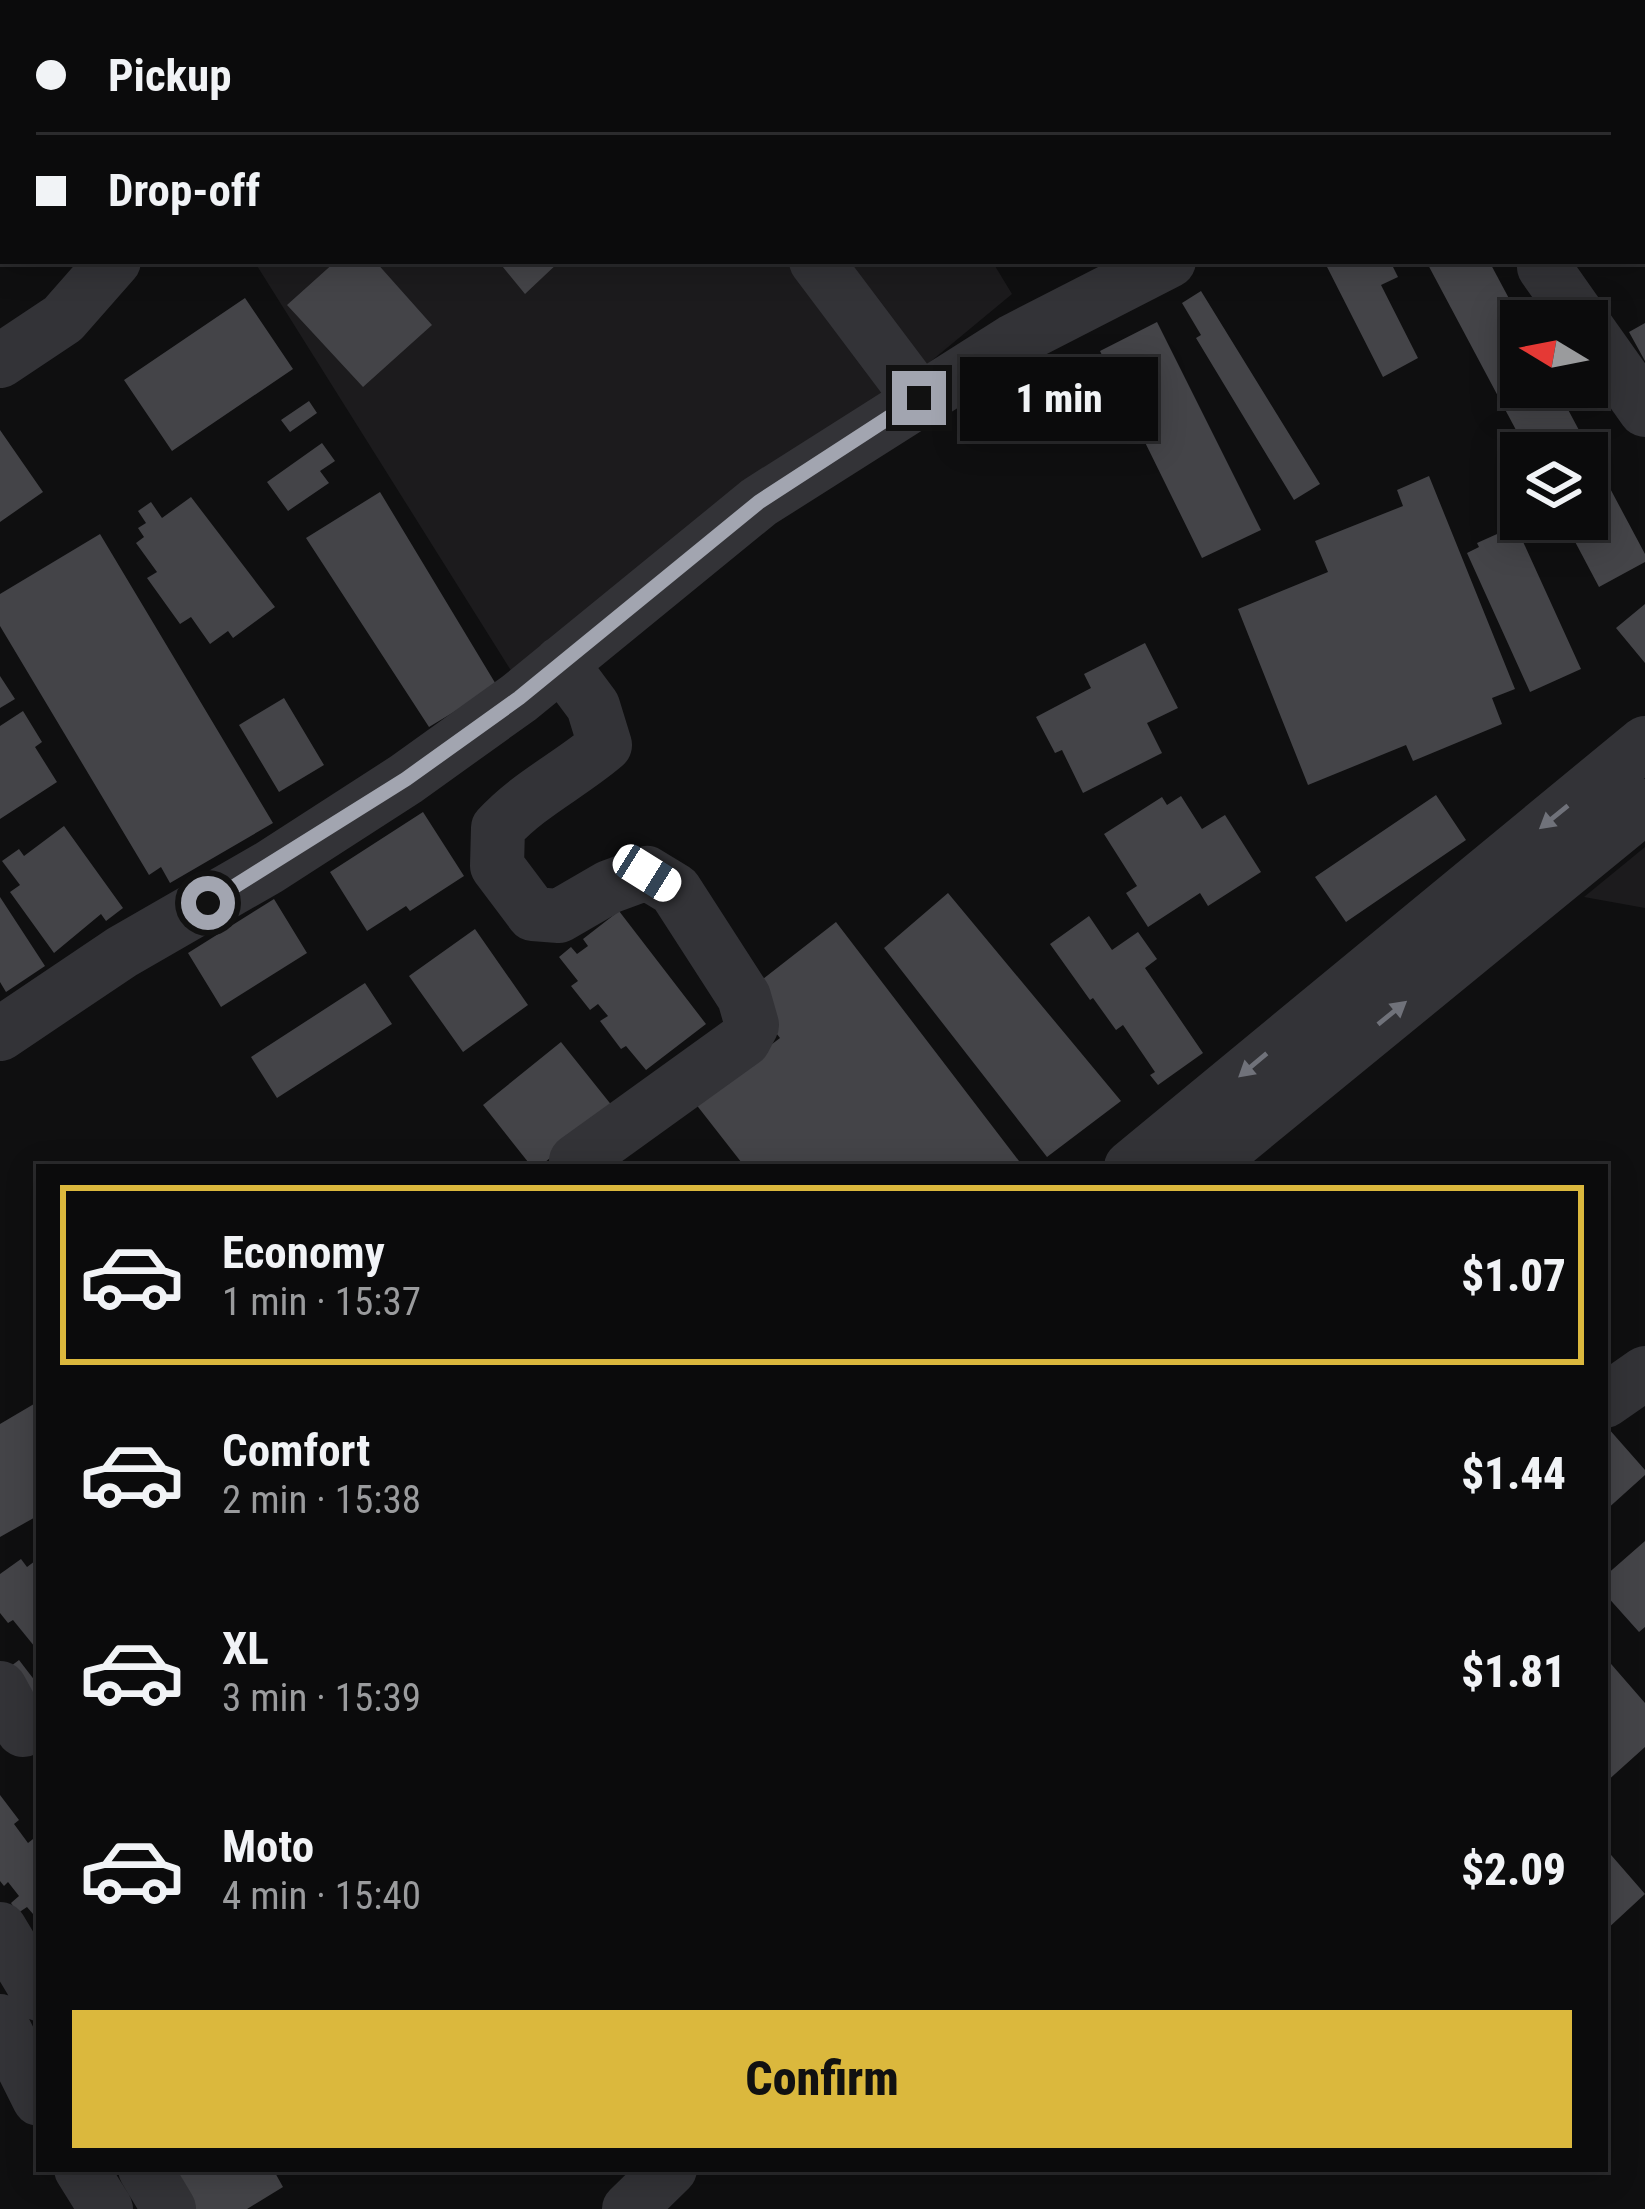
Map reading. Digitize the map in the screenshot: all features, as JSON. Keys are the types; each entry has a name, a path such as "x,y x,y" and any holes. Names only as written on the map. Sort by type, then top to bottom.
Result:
{"street":[{"path":"0,361 63,320 110,264"},
{"path":"819,264 919,398"},
{"path":"0,1034 122,952 268,868 406,779 519,698 759,502 1013,341 1163,264"},
{"path":"1544,267 1568,300"},
{"path":"1608,357 1645,410"},
{"path":"561,663 593,706 605,745 568,776 522,802 498,828 497,866 532,914 559,916 609,887 647,873 675,890 745,997 752,1025 744,1040 576,1161"},
{"path":"1147,1162 1645,743"},
{"path":"1208,1164 1645,806"},
{"path":"1608,1399 1645,1373"},
{"path":"0,1929 36,1989"},
{"path":"13,2036 36,2091"},
{"path":"0,2127 36,2100"},
{"path":"84,2172 106,2209"},
{"path":"147,2172 169,2209"},
{"path":"629,2209 667,2172"}],"shaded area":[{"path":"256,264 994,264 1012,294 527,696"},
{"path":"1645,847 1645,908 1584,897"}],"building":[{"path":"333,264 378,264 432,325 363,387 287,305"},
{"path":"500,264 557,264 525,294"},
{"path":"1326,264 1392,264 1398,277 1381,285 1418,358 1383,377"},
{"path":"1428,264 1491,264 1510,300 1500,300 1500,400"},
{"path":"1201,291 1320,484 1294,500 1196,338 1201,335 1182,303"},
{"path":"245,298 293,369 172,451 124,380"},
{"path":"1157,322 1261,530 1202,558 1100,351"},
{"path":"1645,323 1645,361 1629,332"},
{"path":"309,401 317,413 290,432 281,420"},
{"path":"1504,408 1567,408 1580,432 1517,432"},
{"path":"0,430 43,492 0,522"},
{"path":"322,443 335,461 320,471 329,483 288,511 267,482"},
{"path":"1429,476 1515,689 1492,698 1502,724 1413,761 1406,745 1308,785 1238,609 1328,572 1315,541 1403,506 1397,490"},
{"path":"1608,485 1645,562 1599,587 1574,540 1608,540"},
{"path":"380,492 497,686 429,727 306,538"},
{"path":"191,497 275,607 233,638 228,631 210,644 191,617 180,624 147,578 157,572 136,543 144,537 138,528 146,523 138,511 151,502 162,518"},
{"path":"1500,533 1500,540 1522,540 1581,669 1530,692 1467,553 1479,547 1477,543"},
{"path":"100,534 273,823 170,883 161,867 149,875 0,626 0,594"},
{"path":"1645,604 1645,663 1616,628"},
{"path":"1145,643 1178,708 1147,723 1162,753 1083,793 1062,750 1055,753 1036,717 1091,688 1084,674"},
{"path":"0,676 15,699 0,708"},
{"path":"284,698 324,765 279,792 239,725"},
{"path":"23,711 42,742 35,747 57,782 0,819 0,726"},
{"path":"1436,795 1466,840 1346,922 1315,877"},
{"path":"1181,796 1202,829 1225,815 1261,872 1208,906 1200,893 1148,927 1126,893 1137,886 1104,834 1162,797 1167,805"},
{"path":"423,812 464,876 410,911 406,906 367,931 330,872"},
{"path":"64,826 123,908 106,921 101,914 54,953 10,892 20,885 2,861 19,849 24,856"},
{"path":"948,893 1121,1101 1047,1157 884,948"},
{"path":"0,897 45,966 6,992 0,982"},
{"path":"274,899 307,953 221,1007 188,953"},
{"path":"619,911 706,1024 646,1070 626,1046 621,1049 600,1021 608,1016 598,1004 590,1010 571,986 578,981 559,957 571,947 577,954 588,946 583,939"},
{"path":"1089,916 1112,950 1138,932 1157,959 1145,968 1203,1053 1158,1085 1150,1075 1155,1072 1123,1025 1116,1030 1050,944"},
{"path":"836,922 1019,1161 743,1164 695,1103 780,1038 745,993"},
{"path":"475,929 528,1005 463,1052 409,976"},
{"path":"365,983 392,1024 277,1098 251,1057"},
{"path":"561,1042 613,1107 543,1164 530,1164 483,1105"},
{"path":"36,1403 36,1517 0,1537 0,1424"},
{"path":"1608,1428 1645,1470 1608,1508"},
{"path":"1645,1541 1645,1627 1639,1632 1608,1597 1608,1573"},
{"path":"21,1559 27,1567 36,1560 36,1648 13,1620 8,1623 0,1613 0,1574"},
{"path":"19,1660 36,1682 36,1695 3,1672"},
{"path":"1608,1660 1645,1703 1645,1747 1608,1780"},
{"path":"0,1795 19,1820 14,1824 28,1843 33,1839 36,1844 36,1912 27,1907 18,1913 11,1903 19,1896 8,1882 4,1886 0,1881"},
{"path":"1608,1851 1645,1894 1608,1928"},
{"path":"168,2172 275,2172 283,2187 247,2209 190,2209"}],"route":[{"path":"208,903 406,779 519,698 759,502 919,398"}]}
